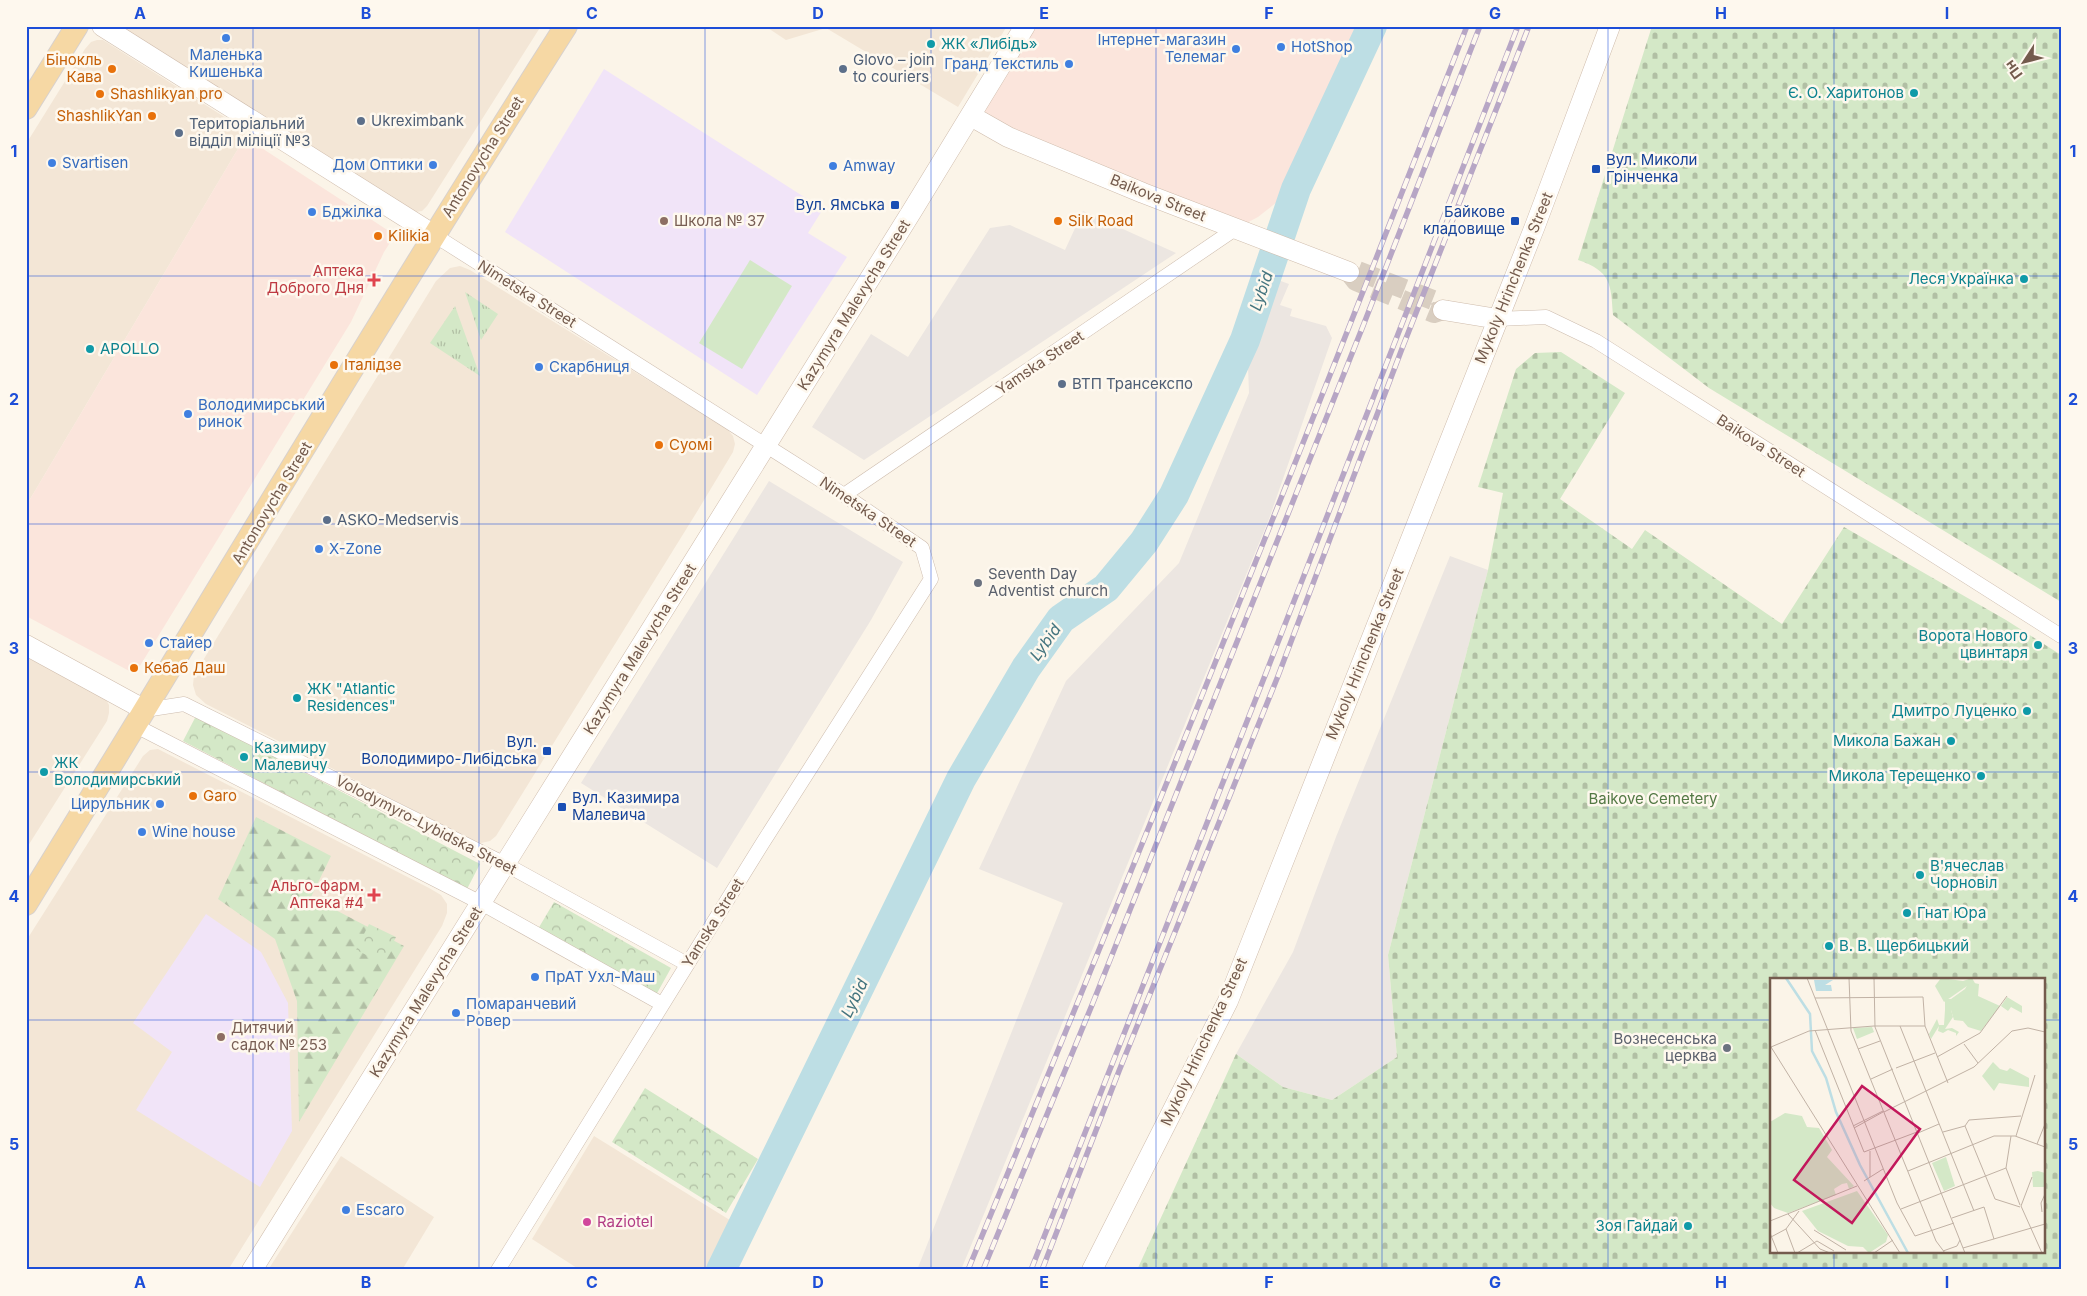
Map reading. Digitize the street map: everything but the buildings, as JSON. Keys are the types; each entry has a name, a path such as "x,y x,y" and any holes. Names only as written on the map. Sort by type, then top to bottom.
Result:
{"main road":[{"path":"26,108 77,26"},
{"name":"Nimetska Street","path":"102,26 434,235"},
{"name":"Antonovycha Street","path":"26,904 434,235 566,26"},
{"name":"Kazymyra Malevycha Street","path":"252,1270 766,446 1025,26"},
{"name":"Mykoly Hrinchenka Street","path":"1092,1270 1228,1001 1498,319 1610,26"},
{"name":"Baikova Street","path":"971,116 1008,136 1143,193 1305,257 1349,272"},
{"name":"Baikova Street","path":"1443,310 1498,319"},
{"path":"26,646 141,718"}],"street":[{"name":"Yamska Street","path":"844,496 1244,233"},
{"name":"Nimetska Street","path":"434,235 844,496 922,548 931,579"},
{"name":"Baikova Street","path":"1498,319 1546,317 1596,341 2061,636"},
{"name":"Yamska Street","path":"498,1270 687,964 931,579"},
{"name":"Volodymyro-Lybidska Street","path":"141,718 184,704 505,864 687,964"},
{"path":"141,718 662,1004"}],"shaded area":[{"path":"114,26 541,26 427,206 422,211 416,212"},
{"path":"765,26 1007,26 958,107 826,28 786,40"},
{"path":"1025,26 1367,26 1291,191 1258,217 1235,229 971,116"},
{"path":"103,40 245,130 245,137 26,506 26,144 85,49 91,42"},
{"name":"Школа № 37","path":"604,69 823,209 808,233 847,257 757,395 505,232"},
{"name":"Володимирський ринок","path":"245,137 395,235 384,252 351,322 135,674 26,616 26,506"},
{"path":"1083,211 1176,253 864,460 812,427 871,334 908,357 990,228 1010,225 1065,250"},
{"path":"460,266 470,270 727,429 733,436 735,444 733,452 695,515 496,836 490,841 481,843 206,704 196,695 193,685 194,675 436,281 450,268"},
{"path":"1278,280 1289,284 1280,305 1292,309 1290,316 1326,326 1332,338 1269,519 961,1270 917,1270 1063,903 979,869 1066,681 1179,563 1249,393 1248,367 1264,327 1272,287"},
{"path":"769,481 903,562 871,620 717,868 581,783"},
{"path":"1450,556 1488,570 1388,955 1397,1057 1332,1100 1283,1087 1236,1054 1293,952 1336,837"},
{"path":"26,657 105,698 109,705 109,713 107,721 26,849"},
{"path":"158,749 429,888 441,895 447,904 447,913 442,926 228,1270 26,1270 26,941 143,756 150,750"},
{"name":"Дитячий садок № 253","path":"206,914 261,952 288,1003 292,1131 260,1187 136,1110 172,1052 133,1023"},
{"path":"594,1136 733,1222 709,1270 580,1270 532,1239"},
{"path":"341,1156 434,1217 402,1270 268,1270"}],"green space":[{"path":"1652,26 2061,26 2061,602 1709,388 1613,315 1610,287 1607,280 1597,269 1578,260"},
{"path":"750,260 792,286 742,369 699,343"},
{"path":"465,292 498,314 481,340"},
{"path":"455,306 480,376 430,343"},
{"name":"Baikove Cemetery","path":"1561,352 1625,393 1560,499 1632,549 1645,530 1782,624 1844,527 2006,620 2061,655 2061,1270 1137,1270 1236,1054 1283,1087 1332,1100 1397,1057 1388,955 1488,570 1503,493 1478,487 1516,369 1535,353"},
{"path":"196,716 480,864 467,889 183,741"},
{"path":"256,817 331,856 311,897 404,946 299,1122 297,1001 275,939 218,899"},
{"path":"554,902 671,968 656,995 538,929"},
{"path":"369,924 396,937 383,963 356,950"},
{"path":"645,1088 758,1159 726,1213 612,1142"}],"waterway":[{"name":"Lybid","path":"721,1270 961,779 1026,668 1061,619 1106,588 1144,542 1174,495 1245,340 1296,189 1372,26"}],"tunnel":[{"path":"1358,271 1438,302 1443,310 1434,313 1356,281 1349,272 1358,271"}],"railway":[{"path":"968,1270 1220,650 1467,26"},
{"path":"983,1270 1092,1005 1363,326 1480,26"},
{"path":"1031,1270 1518,26"},
{"path":"1042,1270 1119,1071 1278,676 1403,346 1529,26"}],"place":[{"name":"Маленька Кишенька","path":"226,38"},
{"name":"ЖК «Либідь»","path":"931,44"},
{"name":"HotShop","path":"1281,47"},
{"name":"Інтернет-магазин Телемаг","path":"1236,49"},
{"name":"Гранд Текстиль","path":"1069,64"},
{"name":"Бінокль Кава","path":"112,69"},
{"name":"Glovo – join to couriers","path":"843,69"},
{"name":"Є. О. Харитонов","path":"1914,93"},
{"name":"Shashlikyan pro","path":"100,94"},
{"name":"ShashlikYan","path":"152,116"},
{"name":"Ukreximbank","path":"361,121"},
{"name":"Територіальний відділ міліції №3","path":"179,133"},
{"name":"Svartisen","path":"52,163"},
{"name":"Дом Оптики","path":"433,165"},
{"name":"Amway","path":"833,166"},
{"name":"Вул. Миколи Грінченка","path":"1596,169"},
{"name":"Вул. Ямська","path":"895,205"},
{"name":"Бджілка","path":"312,212"},
{"name":"Школа № 37","path":"664,221"},
{"name":"Silk Road","path":"1058,221"},
{"name":"Байкове кладовище","path":"1515,221"},
{"name":"Kilikia","path":"378,236"},
{"name":"Леся Українка","path":"2024,279"},
{"name":"Аптека Доброго Дня","path":"374,280"},
{"name":"APOLLO","path":"90,349"},
{"name":"Італідзе","path":"334,365"},
{"name":"Скарбниця","path":"539,367"},
{"name":"ВТП Трансекспо","path":"1062,384"},
{"name":"Володимирський ринок","path":"188,414"},
{"name":"Суомі","path":"659,445"},
{"name":"ASKO-Medservis","path":"327,520"},
{"name":"X-Zone","path":"319,549"},
{"name":"Seventh Day Adventist church","path":"978,583"},
{"name":"Стайер","path":"149,643"},
{"name":"Ворота Нового цвинтаря","path":"2038,645"},
{"name":"Кебаб Даш","path":"134,668"},
{"name":"ЖК \"Atlantic Residences\"","path":"297,698"},
{"name":"Дмитро Луценко","path":"2027,711"},
{"name":"Микола Бажан","path":"1951,741"},
{"name":"Вул. Володимиро-Либідська","path":"547,751"},
{"name":"Казимиру Малевичу","path":"244,757"},
{"name":"ЖК Володимирський","path":"44,772"},
{"name":"Микола Терещенко","path":"1981,776"},
{"name":"Garo","path":"193,796"},
{"name":"Цирульник","path":"160,804"},
{"name":"Вул. Казимира Малевича","path":"562,807"},
{"name":"Wine house","path":"142,832"},
{"name":"В'ячеслав Чорновіл","path":"1920,875"},
{"name":"Альго-фарм. Аптека #4","path":"374,895"},
{"name":"Гнат Юра","path":"1907,913"},
{"name":"В. В. Щербицький","path":"1829,946"},
{"name":"ПрАТ Ухл-Маш","path":"535,977"},
{"name":"Помаранчевий Ровер","path":"456,1013"},
{"name":"Дитячий садок № 253","path":"221,1037"},
{"name":"Вознесенська церква","path":"1727,1048"},
{"name":"Escaro","path":"346,1210"},
{"name":"Raziotel","path":"587,1222"},
{"name":"Зоя Гайдай","path":"1688,1226"}]}
